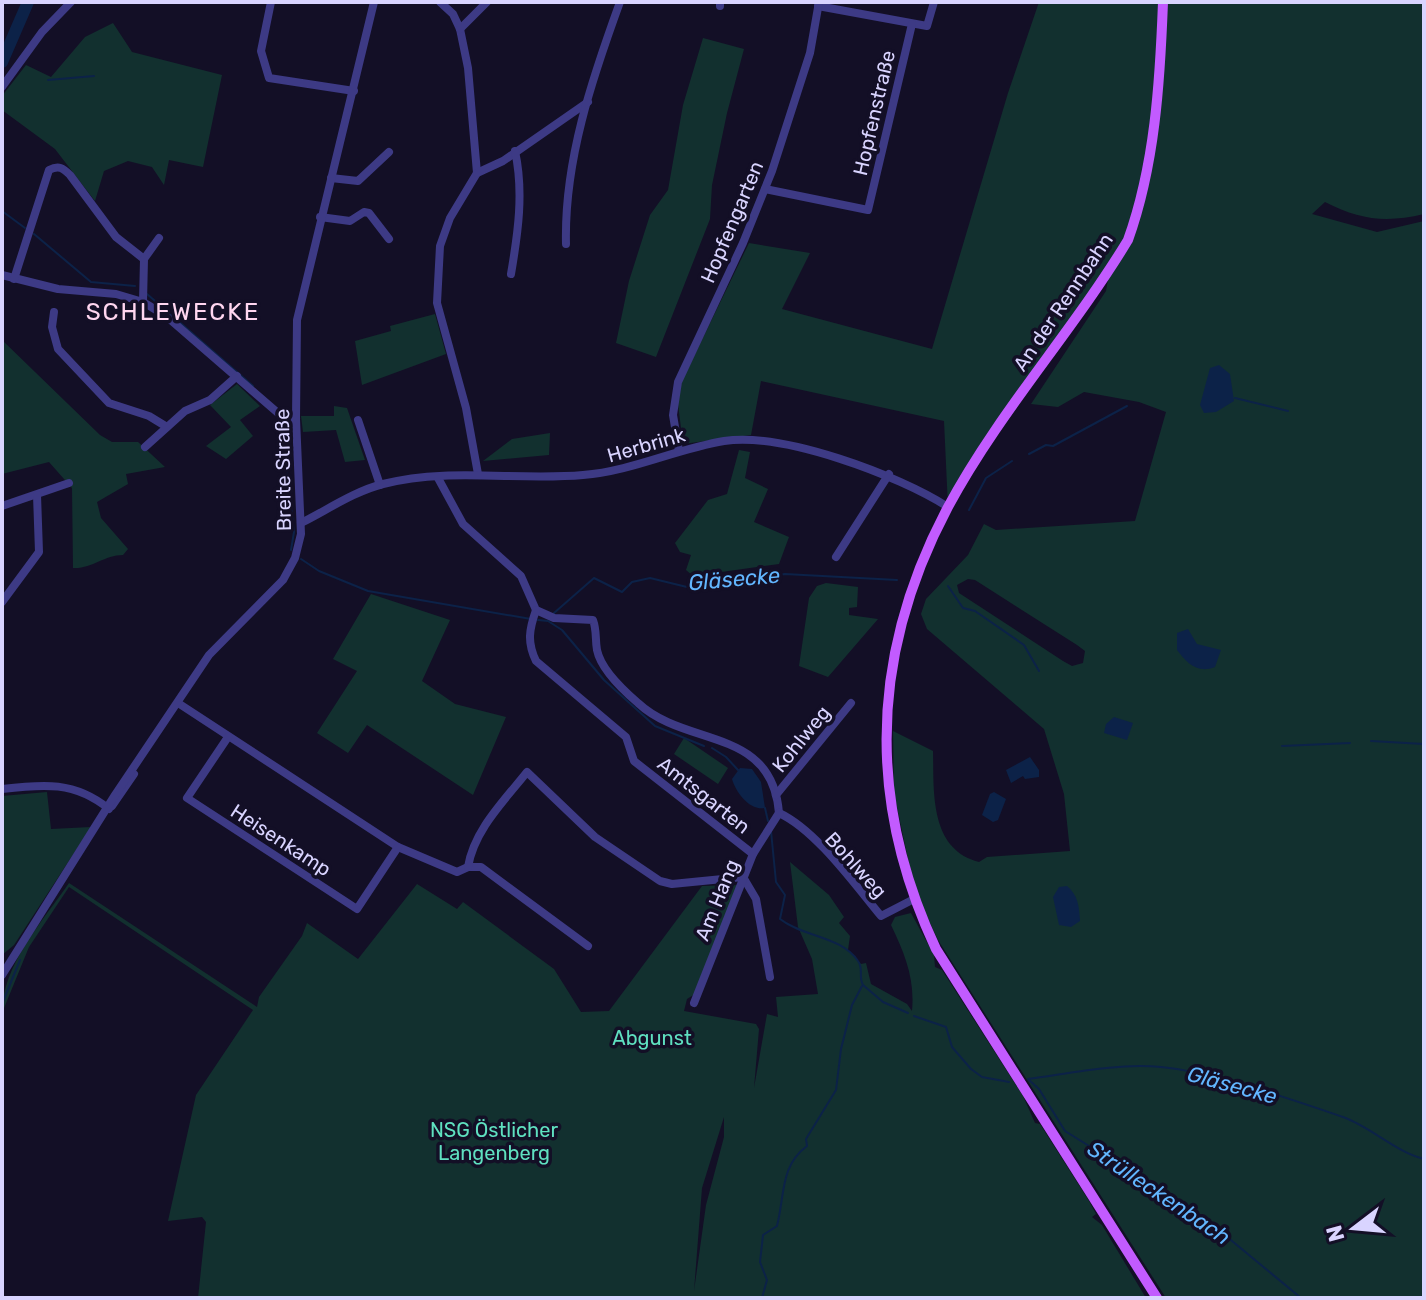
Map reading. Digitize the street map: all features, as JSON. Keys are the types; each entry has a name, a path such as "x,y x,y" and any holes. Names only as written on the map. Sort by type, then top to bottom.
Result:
{"main road":[{"name":"An der Rennbahn","path":"1157,1298 948,970 914,899 890,798 887,696 904,609 948,507 1128,240 1142,201 1149,165 1163,2"}],"street":[{"path":"2,87 42,32 71,2"},
{"path":"271,2 261,51 269,78 354,91"},
{"name":"Breite Straße","path":"2,975 109,809 120,798 137,765 214,649 287,575 300,541 297,320 374,2"},
{"path":"440,2 453,14 460,29 468,68 477,173"},
{"path":"460,29 487,2"},
{"path":"566,244 565,209 572,164 620,2"},
{"path":"819,4 927,26 934,2"},
{"name":"Hopfengarten","path":"679,451 673,415 678,382 765,189 810,53 819,4"},
{"name":"Hopfenstraße","path":"765,189 868,210 912,24"},
{"path":"478,474 466,408 440,321 437,274 440,246 450,218 477,173 588,102"},
{"path":"511,274 519,228 519,168 515,151"},
{"path":"331,178 358,181 389,152"},
{"path":"14,279 49,170 62,167 116,237 144,259"},
{"path":"320,217 350,221 364,212 369,213 389,239"},
{"path":"143,302 144,259 159,238"},
{"path":"2,275 58,289 116,294 143,302 166,316 278,413 296,419"},
{"path":"54,312 52,327 58,349 109,403 149,416 167,427"},
{"path":"145,447 185,411 210,400 237,376"},
{"path":"358,420 380,485"},
{"name":"Herbrink","path":"301,523 380,485 478,474 564,477 615,472 679,451 723,442 756,440 889,474 948,507"},
{"path":"836,557 889,474"},
{"path":"438,478 463,524 521,576 533,617 593,620 598,632 597,650 604,666 640,705 655,715 716,738 752,757 764,769 776,795 777,817"},
{"path":"2,506 69,483"},
{"path":"2,601 39,552 37,495"},
{"name":"Amtsgarten","path":"533,617 529,646 536,661 626,737 634,761 753,854"},
{"path":"178,703 398,847 457,872 468,867 481,867 588,946"},
{"name":"Kohlweg","path":"776,795 851,703"},
{"name":"Heisenkamp","path":"228,737 187,798 357,909 398,847"},
{"path":"468,867 471,850 482,829 527,772 595,837 660,881 672,884 743,877 756,899 770,977"},
{"path":"2,789 60,785 86,793 109,809"},
{"name":"Bohlweg","path":"777,817 789,818 835,862 881,916 914,899"},
{"name":"Am Hang","path":"694,1003 753,854 777,817"}],"green space":[{"path":"1039,2 1424,2 1424,214 1373,218 1350,213 1325,202 1312,214 1377,232 1424,221 1424,1298 1166,1298 938,940 917,895 894,793 893,731 933,751 938,817 951,845 963,855 979,862 987,857 1070,851 1064,794 1044,729 927,629 921,614 926,599 968,555 984,524 996,530 1135,521 1166,412 1139,402 1084,392 1058,407 1031,404 1106,291 1109,274 948,507 944,421 761,381 751,435 683,444 678,404 681,383 749,243 810,253 782,309 932,349 1008,93","holes":["968,579 975,580 1085,651 1083,663 1072,666 1063,661 959,593 957,585"]},
{"path":"113,23 132,52 222,75 203,167 169,160 164,185 152,167 128,161 104,171 95,201 55,149 2,110 2,96 26,65 51,77 85,37"},
{"path":"703,38 744,49 712,185 710,219 656,357 616,343 629,281 650,215 668,190 683,105"},
{"path":"435,314 446,354 362,385 355,341 391,331 390,326"},
{"path":"2,340 100,435 112,442 138,442 165,467 126,474 128,484 97,502 101,518 128,549 123,555 73,568 72,488 49,462 2,474"},
{"path":"237,384 260,406 240,420 253,436 226,459 206,446 231,427 210,405"},
{"path":"334,406 347,408 365,460 345,462 336,430 303,432 301,416 334,416"},
{"path":"550,433 549,455 483,461 512,439"},
{"path":"739,450 750,452 745,478 768,489 754,522 789,537 779,564 693,576 686,570 691,555 680,552 675,543 708,500 727,494"},
{"path":"826,583 858,587 857,607 849,608 849,615 878,619 828,677 799,666 809,598 817,586"},
{"path":"371,594 450,620 422,681 455,704 506,717 473,795 367,725 348,753 317,733 357,671 333,659"},
{"path":"684,738 728,768 718,784 674,754"},
{"path":"47,792 51,829 91,827 14,945 2,955 2,796"},
{"path":"790,862 829,895 844,917 839,923 850,936 848,950 861,964 866,963 871,984 907,1004 912,1011 908,967 891,925 895,917 911,913 934,955 935,967 942,970 1023,1096 1035,1123 1040,1124 1089,1201 1096,1214 1092,1217 1102,1225 1146,1298 198,1298 206,1222 202,1217 168,1221 196,1095 253,1010 69,887 29,947 2,1013 4,995 16,961 69,883 257,1007 259,997 302,936 307,923 358,959 417,884 457,909 463,902 554,969 581,1012 609,1011 702,886 739,885 695,994 687,999 684,1011 756,1024 759,1029 754,1088 767,1014 778,1017 776,997 818,994 812,959 798,927","holes":["724,1117 724,1137 706,1205 694,1291 702,1188"]}],"water":[{"path":"1219,365 1230,374 1234,401 1216,412 1204,413 1200,405 1210,368"},
{"path":"1188,629 1197,644 1221,650 1215,667 1198,668 1177,650 1177,633"},
{"path":"1114,717 1133,723 1127,740 1104,733 1106,724"},
{"path":"1030,757 1039,770 1039,777 1025,779 1023,776 1011,783 1006,770"},
{"path":"740,768 752,769 761,782 765,808 749,804 737,790 732,779"},
{"path":"994,792 1006,799 998,820 993,822 982,815 990,794"},
{"path":"1067,886 1076,897 1080,916 1080,921 1071,927 1059,925 1053,897 1059,887"}],"waterway":[{"path":"2,62 28,2"},
{"path":"48,80 94,76"},
{"name":"Gläsecke","path":"2,211 25,228"},
{"name":"Gläsecke","path":"34,234 91,282 135,286"},
{"name":"Gläsecke","path":"147,294 253,386"},
{"name":"Gläsecke","path":"1235,398 1288,411"},
{"name":"Gläsecke","path":"1029,454 1046,445 1053,446 1127,406"},
{"name":"Gläsecke","path":"281,422 294,532 291,550"},
{"name":"Gläsecke","path":"969,510 986,478 1012,461"},
{"name":"Gläsecke","path":"301,559 319,571 368,591 531,619"},
{"name":"Gläsecke","path":"554,613 594,578 622,592 632,582 650,578 691,588 785,574 897,580"},
{"path":"948,586 963,608 975,611 1024,645 1039,671"},
{"name":"Gläsecke","path":"538,620 548,621 562,630 604,680 655,726 704,746"},
{"path":"1371,741 1424,744"},
{"path":"1282,746 1350,743"},
{"name":"Gläsecke","path":"712,748 738,770"},
{"name":"Gläsecke","path":"765,808 768,821"},
{"name":"Gläsecke","path":"771,831 776,882 785,895 780,919 842,946 860,964 863,985 883,1002 908,1013"},
{"path":"2,1004 20,960"},
{"path":"762,1298 767,1280 760,1262 763,1235 777,1226 792,1162 807,1146 806,1139 836,1090 841,1049 852,1005 862,986"},
{"name":"Gläsecke","path":"914,1016 946,1027 952,1047 982,1077 1009,1082"},
{"name":"Gläsecke","path":"1028,1079 1128,1066 1182,1070 1253,1088 1343,1117 1424,1159"},
{"name":"Strülleckenbach","path":"1029,1080 1039,1089 1065,1131 1203,1217 1301,1298"}],"district":[{"name":"SCHLEWECKE","path":"173,312"}],"park label":[{"name":"Abgunst","path":"652,1038"},
{"name":"NSG Östlicher Langenberg","path":"494,1142"}]}
